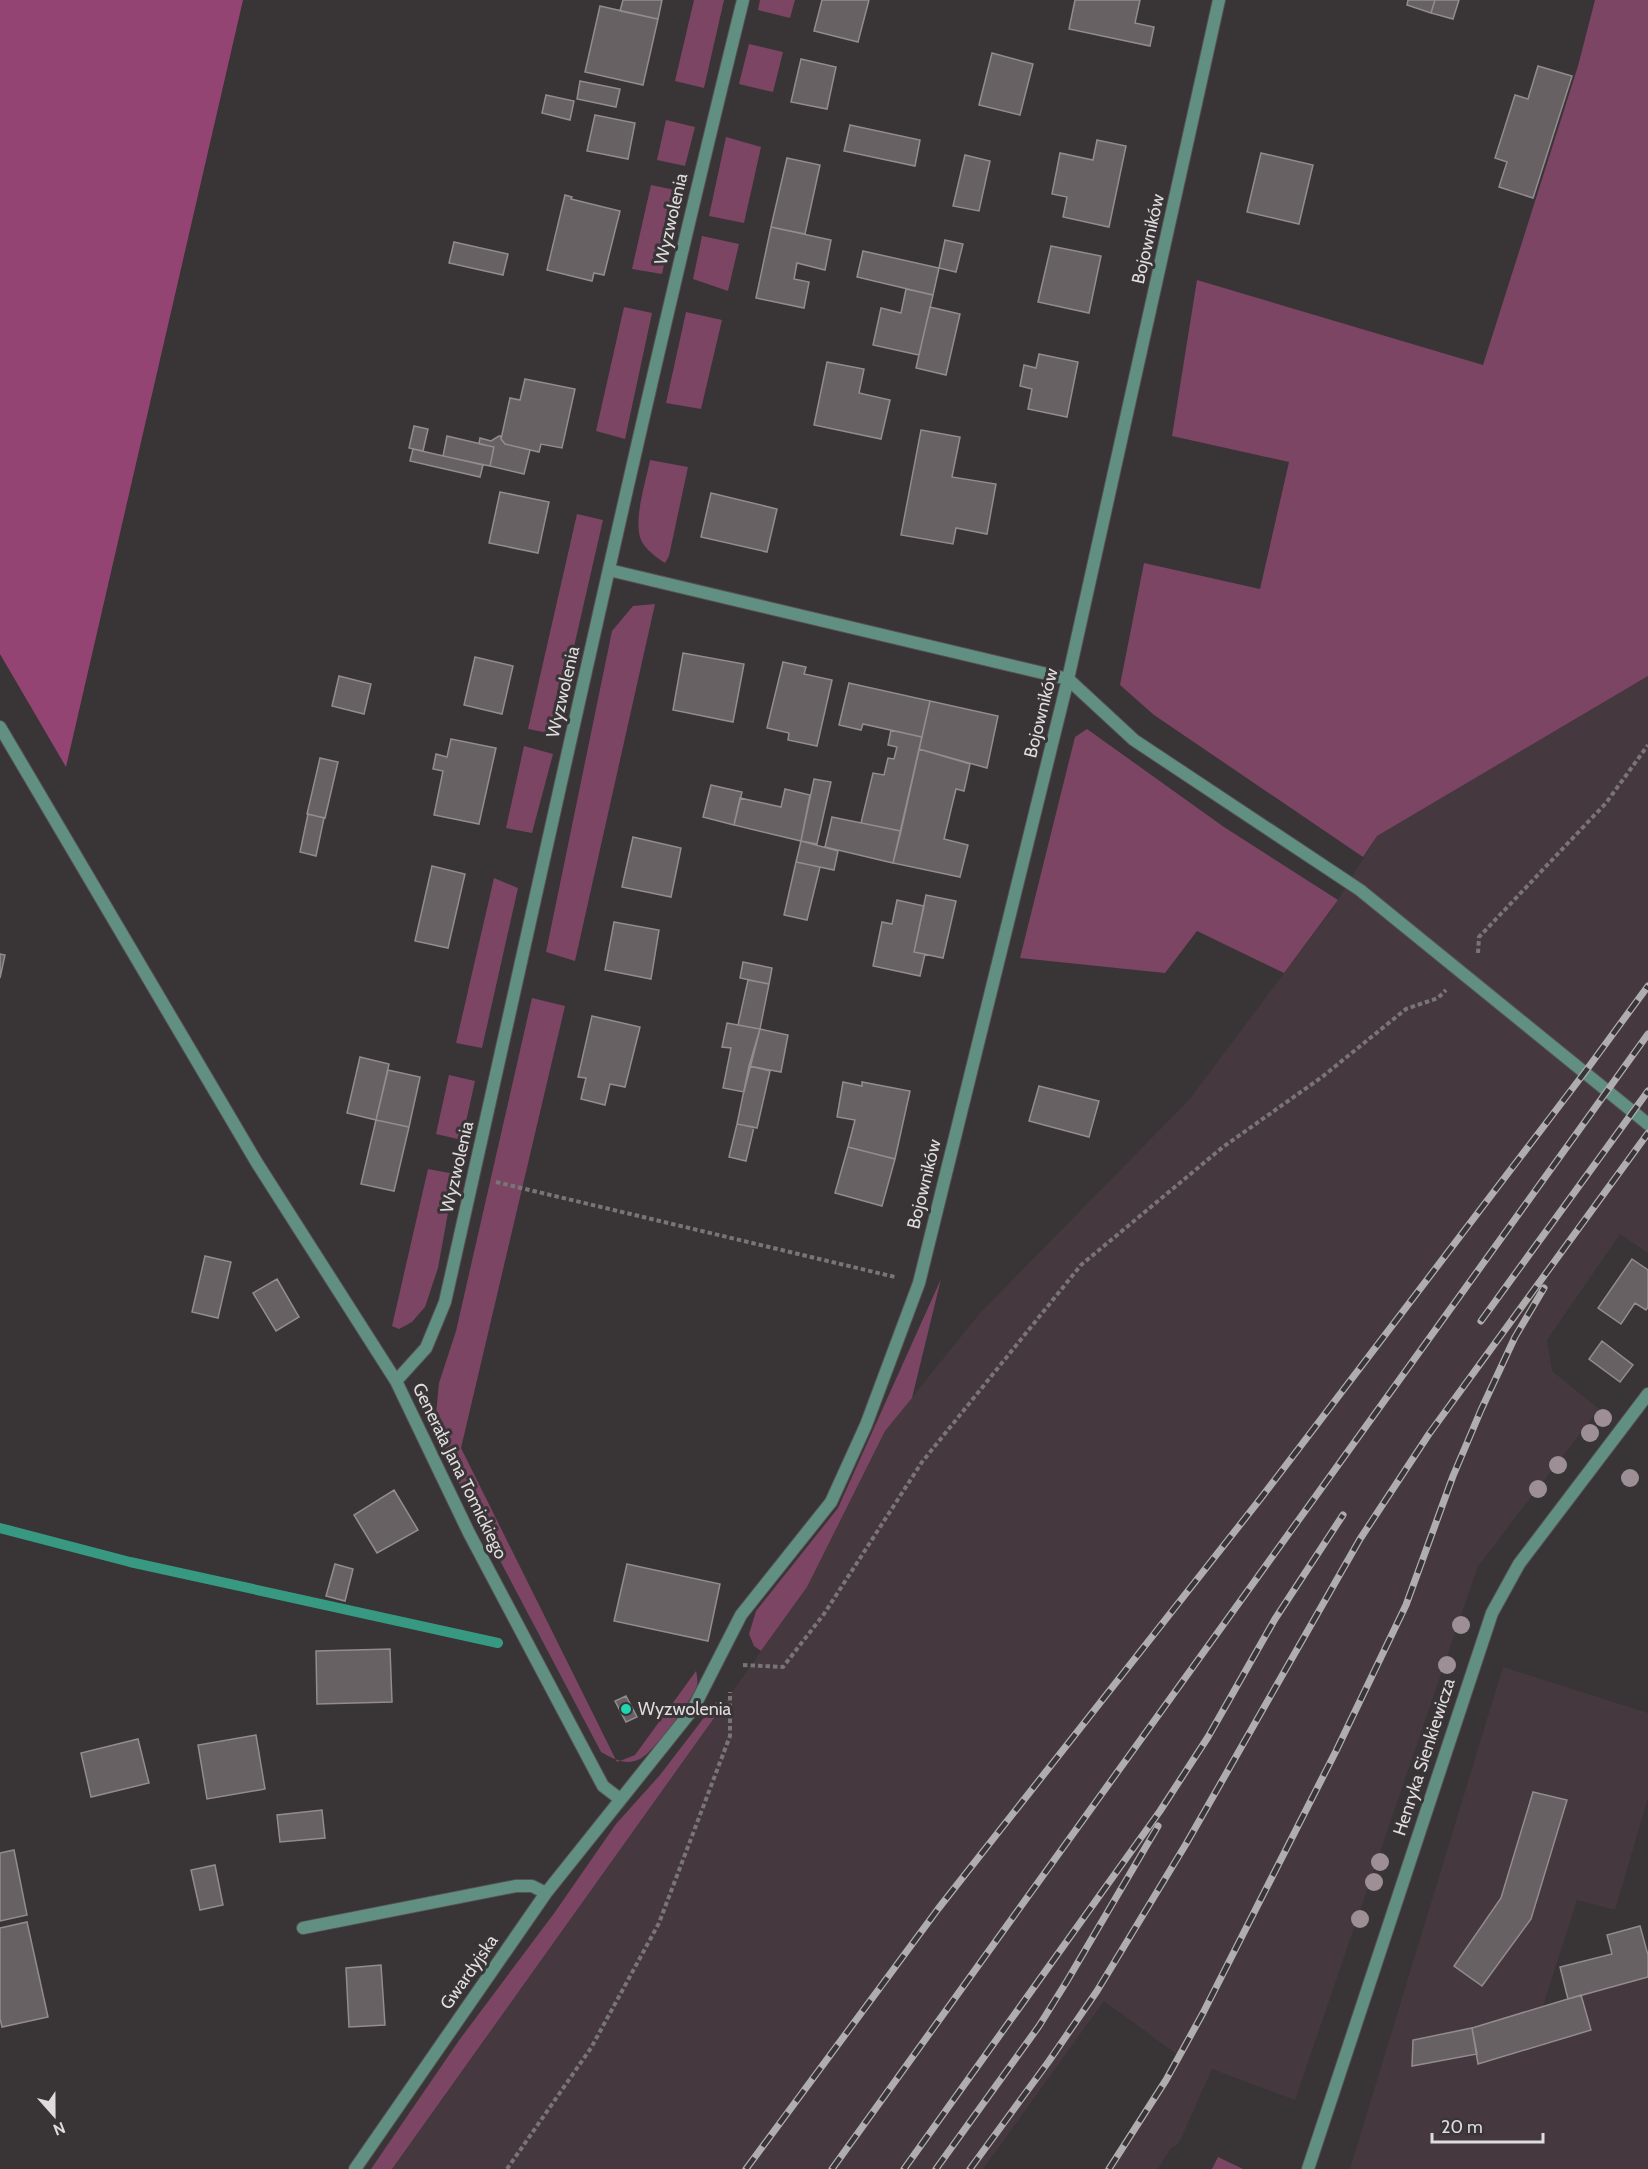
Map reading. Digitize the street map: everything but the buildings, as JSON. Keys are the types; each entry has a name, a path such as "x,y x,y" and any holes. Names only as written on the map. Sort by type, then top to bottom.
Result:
{"street":[{"name":"Wyzwolenia","path":"396,1381 426,1348 445,1302 691,211 743,0"},
{"name":"Bojowników","path":"716,1665 741,1615 831,1502 866,1425 919,1282 1068,679 1220,0"},
{"path":"609,570 1068,679 1134,740 1360,890 1648,1124"},
{"name":"Generała Jana Tomickiego","path":"0,727 257,1163 396,1381 469,1533 603,1786 620,1799"},
{"name":"Henryka Sienkiewicza","path":"1308,2169 1491,1613 1519,1564 1648,1394"},
{"name":"Gwardyjska","path":"355,2169 546,1893 693,1709 716,1665"},
{"path":"303,1928 516,1886 532,1886 546,1893"}],"path":[{"path":"507,2169 591,2048 659,1923 730,1736 732,1694 716,1665 783,1666 824,1614 922,1462 1081,1265 1223,1147 1322,1077 1406,1009 1438,998 1477,958 1479,938 1606,802 1648,745"},
{"path":"473,1177 919,1282"}],"shaded area":[{"path":"0,0 243,0 66,767 0,654"},
{"path":"694,0 724,0 704,88 675,81"},
{"path":"760,0 795,0 790,18 758,10"},
{"path":"1595,0 1648,0 1648,676 1377,836 1363,857 1154,715 1120,685 1144,563 1260,589 1289,462 1172,436 1197,280 1483,365 1578,66"},
{"path":"749,44 783,52 773,92 739,84"},
{"path":"666,120 695,127 685,166 657,160"},
{"path":"726,137 761,147 744,223 709,216"},
{"path":"651,185 680,191 662,274 632,269"},
{"path":"702,236 739,244 728,291 693,279"},
{"path":"624,307 652,313 625,439 596,431"},
{"path":"686,312 722,320 701,409 666,403"},
{"path":"650,460 688,467 669,556 665,563 645,547 639,532 639,511"},
{"path":"577,514 603,520 554,734 528,729"},
{"path":"655,604 575,961 546,952 612,631 633,606"},
{"path":"1648,676 1648,1253 1620,1234 1547,1340 1552,1371 1599,1409 1478,1566 1295,2100 1212,2069 1179,2143 1170,2149 1158,2169 1104,2169 1182,2058 1104,2001 983,2169 392,2169 807,1587 885,1431 980,1313 1189,1100 1333,908 1377,836"},
{"path":"1087,729 1224,827 1338,900 1284,973 1197,931 1165,973 1020,958 1075,737"},
{"path":"524,746 553,754 532,833 506,828"},
{"path":"494,878 518,888 482,1048 456,1043"},
{"path":"532,998 565,1006 461,1448 616,1759 601,1752 447,1460 435,1425 439,1383 456,1331"},
{"path":"449,1075 475,1081 462,1140 436,1134"},
{"path":"428,1169 455,1174 438,1268 425,1307 412,1322 399,1329 392,1326"},
{"path":"941,1279 912,1398 885,1431 807,1587 761,1651 754,1646 749,1634 756,1611 838,1508"},
{"path":"1503,1667 1648,1713 1648,1798 1615,1910 1577,1900 1543,2006 1648,1977 1648,2169 1350,2169"},
{"path":"696,1671 697,1683 694,1692 663,1736 640,1759 630,1762 620,1761 635,1755"},
{"path":"716,1702 724,1704 392,2169 371,2169 460,2039 555,1912 616,1824 660,1775"},
{"path":"1218,2157 1243,2169 1212,2169"}],"waterway":[{"path":"0,1528 130,1562 498,1643"}],"railway":[{"path":"746,2169 938,1909 1261,1498 1648,986"},
{"path":"832,2169 1648,1034"},
{"path":"1481,1321 1648,1091"},
{"path":"970,2169 1097,1991 1186,1844 1360,1539 1429,1434 1648,1133"},
{"path":"1109,2169 1166,2080 1203,2013 1336,1751 1406,1605 1453,1476 1481,1410 1515,1337 1544,1288"},
{"path":"904,2169 1160,1811 1208,1737 1275,1619 1343,1515"},
{"path":"936,2169 1039,2026 1158,1826"}],"place":[{"name":"Wyzwolenia","path":"626,1709"}]}
